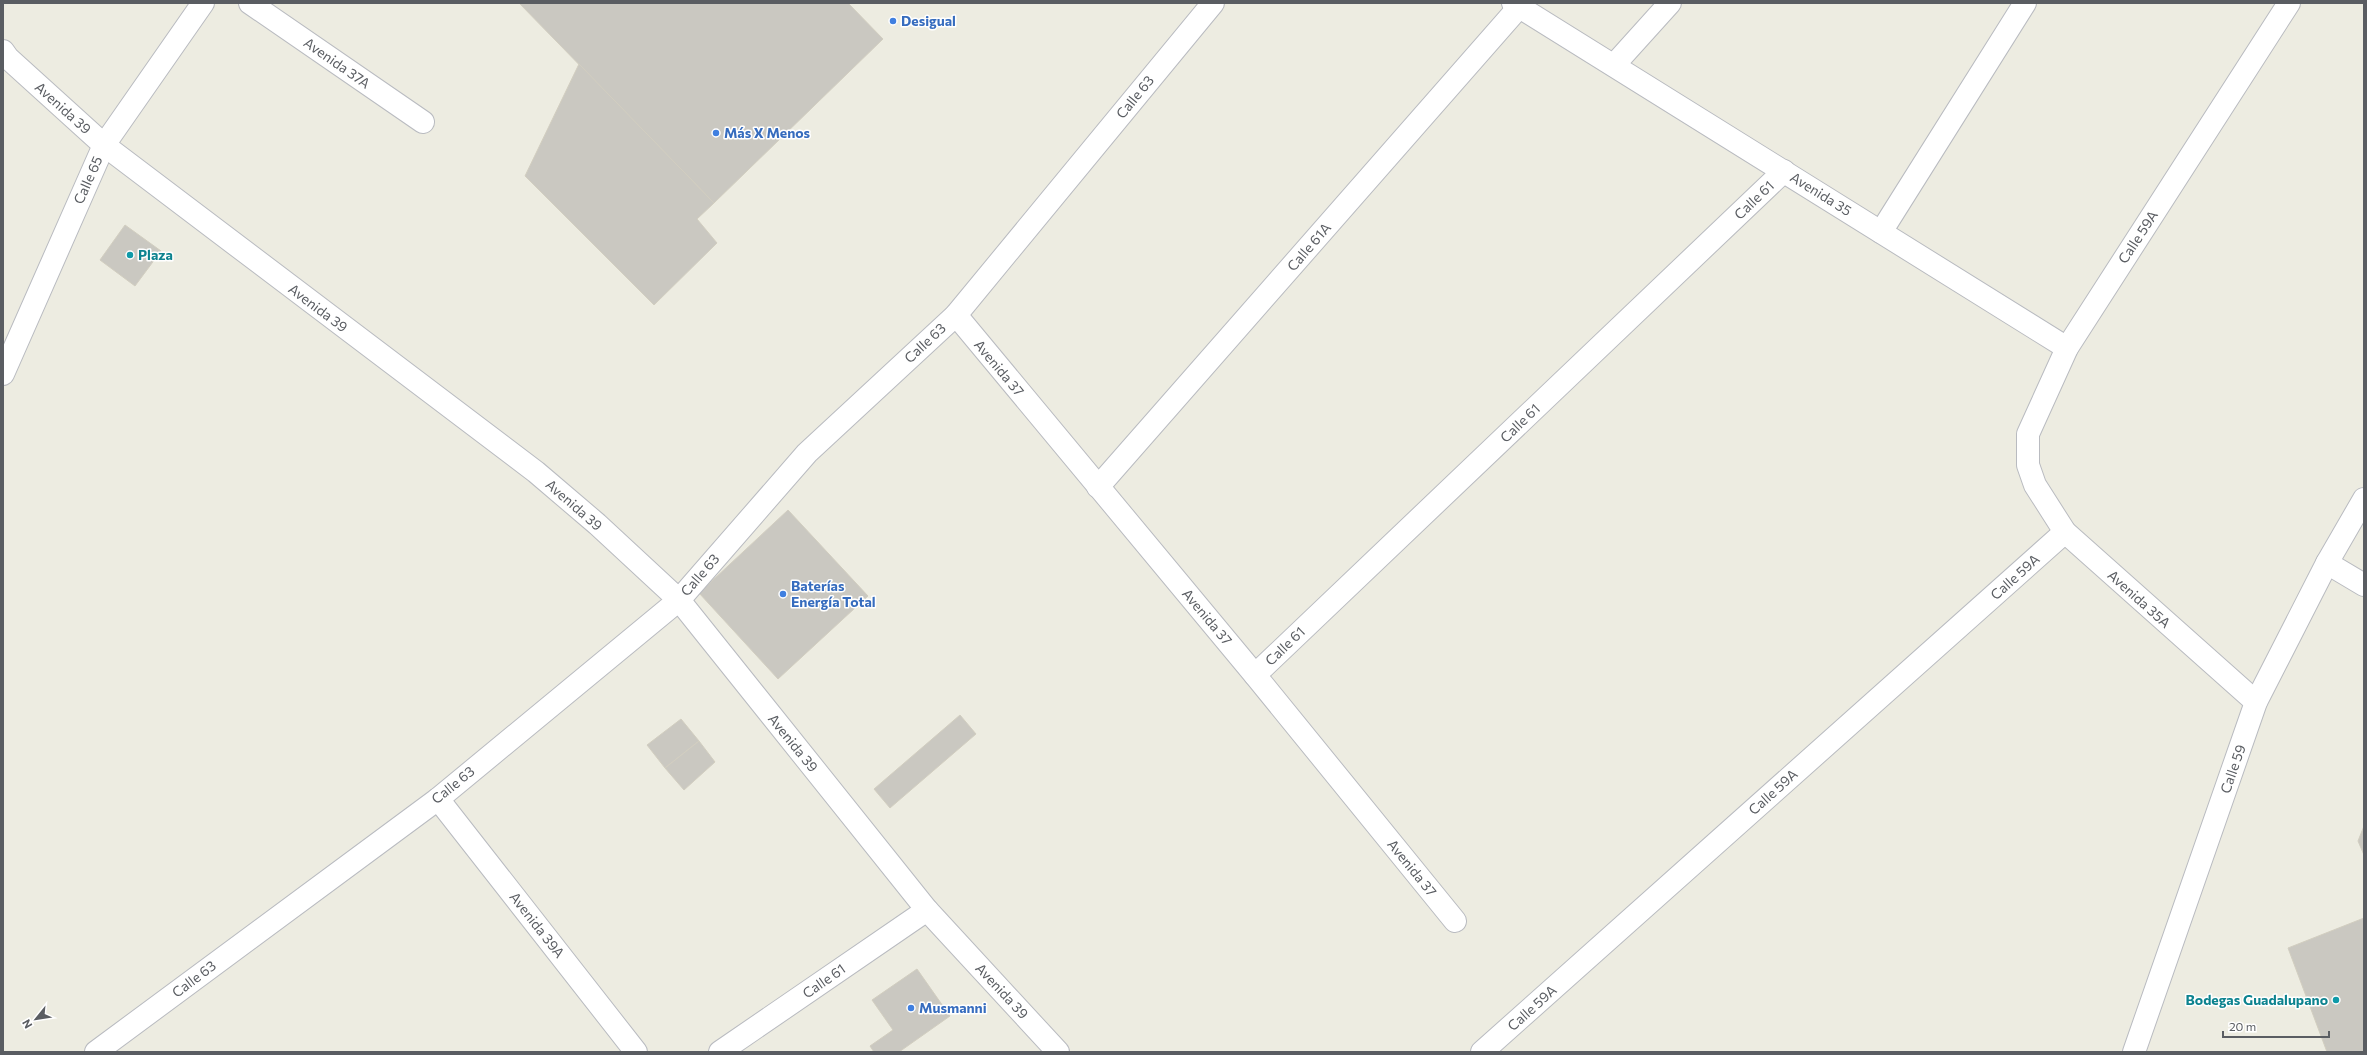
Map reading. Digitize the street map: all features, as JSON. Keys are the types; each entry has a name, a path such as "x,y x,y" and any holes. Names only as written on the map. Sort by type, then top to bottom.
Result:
{"street":[{"name":"Calle 65","path":"3,374 104,146 203,3"},
{"name":"Avenida 37A","path":"250,3 423,122"},
{"name":"Calle 63","path":"96,1052 438,798 679,600 807,453 956,315 1213,3"},
{"path":"1614,65 1670,3"},
{"path":"1881,232 2025,3"},
{"name":"Calle 59A","path":"2034,485 2028,465 2028,434 2067,348 2289,3"},
{"name":"Avenida 35","path":"1516,5 2067,348"},
{"name":"Calle 61A","path":"1098,487 1516,5"},
{"name":"Avenida 39","path":"3,51 8,58 104,146 536,472 596,524 679,600 927,910 1058,1052"},
{"name":"Calle 61","path":"1255,675 1784,171"},
{"name":"Avenida 37","path":"956,315 1255,675 1455,921"},
{"name":"Avenida 35A","path":"2034,485 2065,532 2256,702"},
{"name":"Calle 59","path":"2134,1052 2256,702 2327,563 2364,499"},
{"name":"Calle 59A","path":"1482,1052 2065,532"},
{"path":"2327,563 2364,585"},
{"name":"Avenida 39A","path":"438,798 636,1052"},
{"name":"Calle 61","path":"720,1052 927,910"}],"building":[{"name":"Más X Menos","path":"519,3 848,3 883,39 714,203"},
{"path":"579,64 714,203 697,219 717,243 654,305 525,176"},
{"name":"Plaza","path":"125,225 161,251 135,286 100,260"},
{"name":"Baterías Energía Total","path":"788,510 868,596 778,679 699,593"},
{"path":"960,715 976,734 890,808 874,789"},
{"path":"681,719 699,741 665,768 647,745"},
{"path":"699,741 715,762 684,790 665,768"},
{"path":"2364,826 2364,855 2358,841"},
{"name":"Bodegas Guadalupano","path":"2364,918 2364,1052 2327,1052 2288,948"},
{"name":"Musmanni","path":"917,969 950,1016 899,1052 874,1052 870,1046 893,1030 872,1000"}],"place":[{"name":"Desigual","path":"893,21"},
{"name":"Más X Menos","path":"716,133"},
{"name":"Plaza","path":"130,255"},
{"name":"Baterías Energía Total","path":"783,594"},
{"name":"Bodegas Guadalupano","path":"2336,1000"},
{"name":"Musmanni","path":"911,1008"}]}
